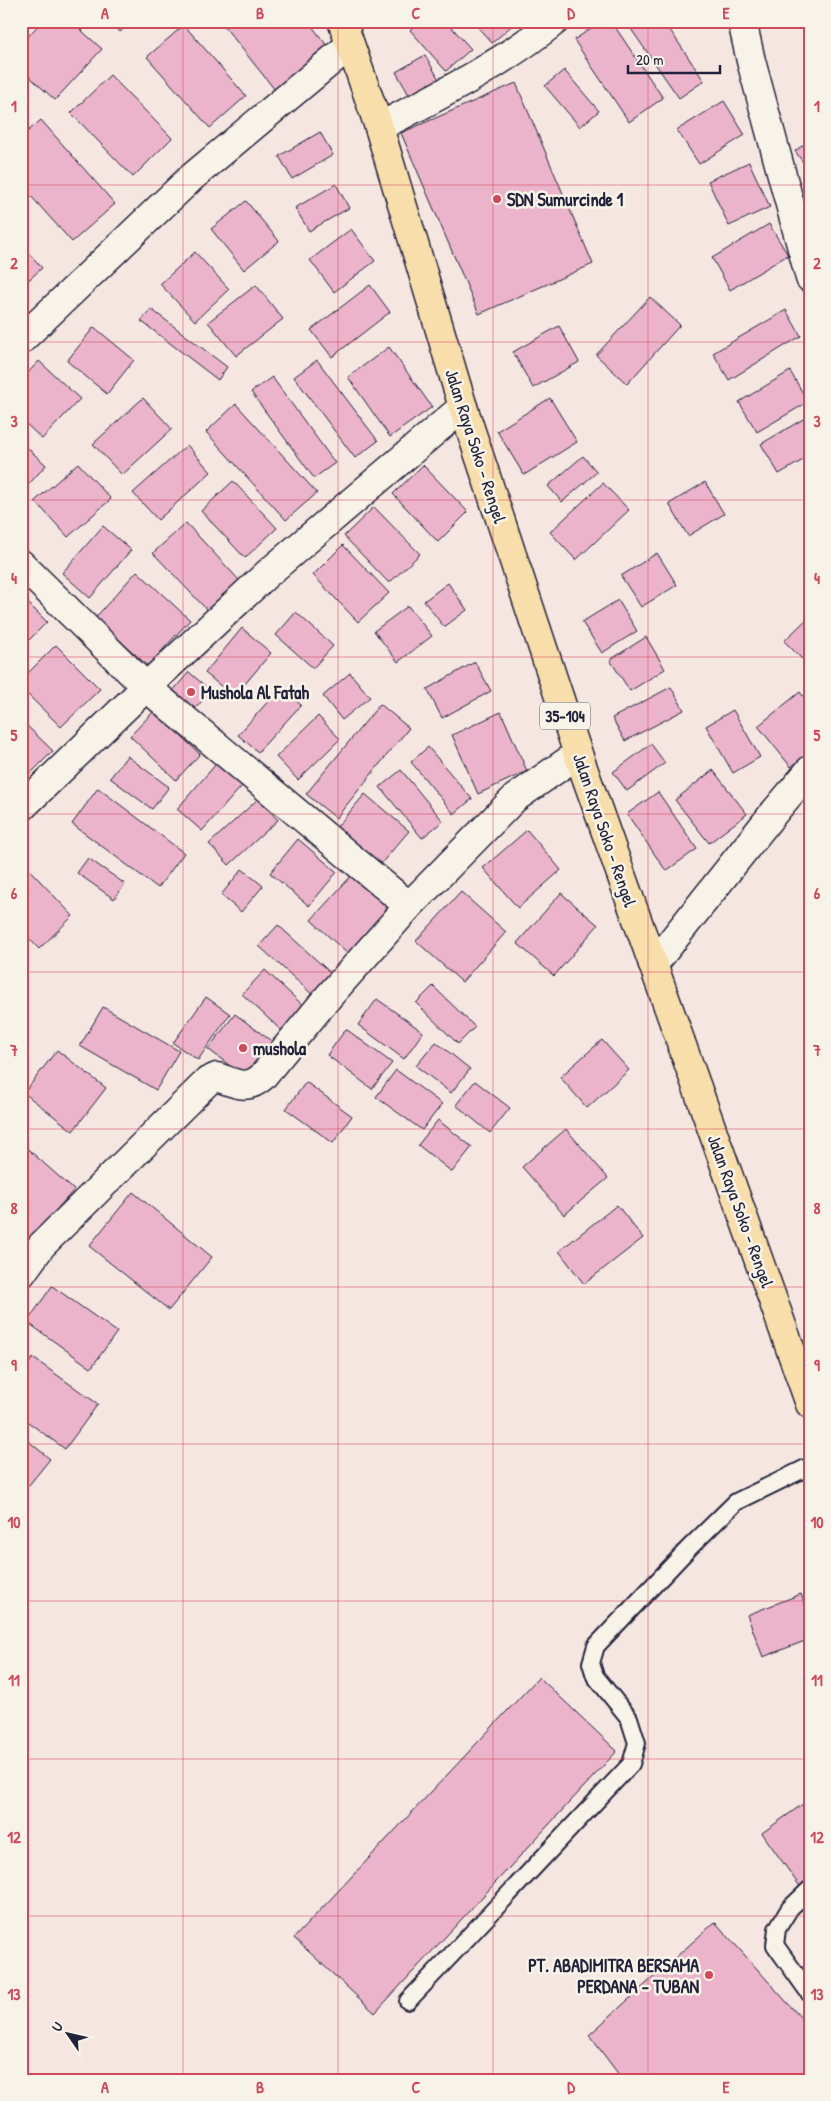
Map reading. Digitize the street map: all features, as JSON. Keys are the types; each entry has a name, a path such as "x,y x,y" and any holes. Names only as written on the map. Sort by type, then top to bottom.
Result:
{"main road":[{"name":"Jalan Raya Soko - Rengel","path":"346,33 379,127 463,406 578,754 810,1404"}],"street":[{"path":"379,127 473,78 522,48 555,21"},
{"path":"742,21 751,61 810,278"},
{"path":"21,340 346,33"},
{"path":"21,808 266,574 463,406"},
{"path":"21,564 146,687 409,906"},
{"path":"21,1274 42,1245 208,1081 217,1077 243,1085 254,1085 329,996 409,906 515,798 578,754"},
{"path":"653,965 810,770"}],"lane":[{"path":"408,2001 631,1764 636,1743 629,1718 595,1676 591,1664 596,1646 688,1548 736,1502 810,1466"},
{"path":"810,1888 790,1908 777,1929 775,1945 810,1994"}],"building":[{"path":"42,21 71,21 102,49 55,100 21,69 21,44"},
{"path":"111,21 132,21 120,32"},
{"path":"220,21 308,21 328,47 275,90"},
{"path":"419,21 446,21 471,49 446,71 410,30"},
{"path":"472,21 516,21 516,22 492,43"},
{"path":"602,21 611,21 663,98 629,122 574,40"},
{"path":"641,21 664,21 704,81 679,98 631,29"},
{"path":"184,25 246,96 210,128 147,57"},
{"path":"425,55 441,83 412,100 396,72"},
{"path":"564,70 599,111 580,127 545,86"},
{"path":"110,75 172,138 133,177 71,113"},
{"name":"SDN Sumurcinde 1","path":"516,83 593,264 479,314 401,133"},
{"path":"724,101 745,135 699,164 677,130"},
{"path":"41,120 115,204 72,242 21,185 21,137"},
{"path":"320,132 333,155 292,179 279,156"},
{"path":"810,140 810,172 795,151"},
{"path":"749,162 770,207 729,226 708,181"},
{"path":"336,184 349,208 309,231 295,208"},
{"path":"246,201 279,241 244,270 211,229"},
{"path":"769,224 788,255 730,290 712,258"},
{"path":"351,229 375,261 334,292 310,260"},
{"path":"21,244 42,268 21,287"},
{"path":"195,252 229,289 195,321 160,284"},
{"path":"256,285 283,319 236,356 208,322"},
{"path":"370,285 390,312 332,357 311,330"},
{"path":"650,297 680,325 627,384 596,355"},
{"path":"151,309 227,367 218,380 141,321"},
{"path":"786,310 801,336 729,380 713,353"},
{"path":"559,326 579,362 533,388 513,352"},
{"path":"94,327 134,360 107,394 67,361"},
{"path":"389,347 432,407 390,437 348,377"},
{"path":"317,360 378,441 355,458 294,377"},
{"path":"39,361 80,399 42,439 21,419 21,380"},
{"path":"790,371 808,402 757,432 739,402"},
{"path":"272,377 335,463 314,478 251,392"},
{"path":"143,398 172,429 122,475 93,444"},
{"path":"550,398 577,442 524,475 497,431"},
{"path":"236,404 317,493 286,520 206,432"},
{"path":"810,415 810,456 779,474 761,444"},
{"path":"21,442 46,465 21,493"},
{"path":"187,445 211,472 158,520 133,493"},
{"path":"583,456 597,472 562,502 548,486"},
{"path":"78,463 111,499 68,537 35,501"},
{"path":"423,465 468,512 438,542 393,494"},
{"path":"233,481 277,528 245,558 201,511"},
{"path":"705,482 724,514 688,536 669,504"},
{"path":"603,483 629,510 576,560 550,532"},
{"path":"374,507 420,554 389,583 344,536"},
{"path":"186,523 239,580 207,610 153,553"},
{"path":"103,526 131,550 90,598 62,573"},
{"path":"343,545 389,593 358,622 313,575"},
{"path":"657,553 677,585 641,607 621,576"},
{"path":"137,571 190,620 148,666 95,618"},
{"path":"448,583 467,610 444,627 424,601"},
{"path":"21,596 47,622 21,648"},
{"path":"618,600 637,631 602,653 582,622"},
{"path":"408,606 432,636 398,662 374,631"},
{"path":"296,612 333,646 313,668 276,635"},
{"path":"810,616 810,667 784,641"},
{"path":"242,628 271,653 234,697 205,673"},
{"path":"646,637 665,669 630,691 610,660"},
{"path":"56,645 100,689 61,727 21,688 21,680"},
{"path":"475,662 491,691 442,718 427,689"},
{"name":"Mushola Al Fatah","path":"189,672 211,691 192,712 171,693"},
{"path":"350,673 370,697 342,720 323,696"},
{"path":"281,687 301,705 258,752 238,735"},
{"path":"671,687 684,710 625,741 612,718"},
{"path":"800,692 810,705 810,752 791,767 758,726"},
{"path":"380,704 409,728 336,818 306,794"},
{"path":"733,710 760,757 733,773 706,726"},
{"path":"154,711 200,754 176,780 130,736"},
{"path":"501,712 527,771 478,794 452,735"},
{"path":"318,716 340,739 298,780 276,757"},
{"path":"21,720 53,751 21,783"},
{"path":"651,744 665,763 627,791 613,772"},
{"path":"428,747 472,799 454,814 411,762"},
{"path":"127,756 169,787 152,809 110,778"},
{"path":"223,756 249,778 202,831 177,809"},
{"path":"401,770 443,821 422,838 380,787"},
{"path":"713,770 747,814 709,843 675,800"},
{"path":"98,788 184,853 158,888 72,824"},
{"path":"658,792 697,849 666,871 627,814"},
{"path":"365,794 409,831 379,866 335,829"},
{"path":"258,799 278,820 229,865 209,844"},
{"path":"527,830 561,870 518,908 483,868"},
{"path":"298,839 337,872 309,906 270,873"},
{"path":"88,858 125,884 114,899 77,873"},
{"path":"24,864 73,916 39,949 21,930 21,866"},
{"path":"242,869 263,886 241,912 221,895"},
{"path":"352,875 392,912 351,957 311,920"},
{"path":"461,892 506,932 462,982 416,941"},
{"path":"561,893 598,925 554,976 517,943"},
{"path":"278,925 334,976 315,997 259,946"},
{"path":"265,970 307,1009 284,1033 242,994"},
{"path":"433,986 475,1027 458,1044 416,1003"},
{"path":"206,997 230,1014 198,1060 173,1043"},
{"path":"377,999 423,1032 404,1059 358,1025"},
{"path":"103,1007 179,1051 156,1090 80,1046"},
{"name":"mushola","path":"235,1014 278,1046 251,1082 208,1049"},
{"path":"346,1029 392,1063 372,1089 327,1055"},
{"path":"602,1040 629,1070 587,1108 560,1077"},
{"path":"436,1042 470,1069 451,1093 416,1066"},
{"path":"57,1050 106,1088 73,1131 24,1093"},
{"path":"396,1070 442,1104 422,1130 376,1097"},
{"path":"475,1081 510,1108 490,1133 456,1105"},
{"path":"306,1082 352,1116 333,1143 286,1109"},
{"path":"438,1120 472,1147 452,1172 418,1145"},
{"path":"566,1129 608,1178 564,1215 522,1167"},
{"path":"21,1143 74,1190 23,1247 21,1246"},
{"path":"133,1192 212,1257 169,1310 89,1246"},
{"path":"617,1205 643,1238 584,1284 559,1251"},
{"path":"52,1286 117,1332 91,1368 27,1322"},
{"path":"33,1358 98,1404 65,1449 21,1417 21,1374"},
{"path":"21,1435 50,1459 25,1490 21,1487"},
{"path":"801,1594 810,1618 810,1639 763,1657 747,1615"},
{"path":"539,1677 617,1751 375,2013 294,1938"},
{"path":"810,1799 810,1881 801,1888 762,1833"},
{"name":"PT. ABADIMITRA BERSAMA PERDANA - TUBAN","path":"715,1922 810,2028 810,2080 623,2080 589,2035"}],"place":[{"name":"SDN Sumurcinde 1","path":"497,199"},
{"name":"Mushola Al Fatah","path":"191,692"},
{"name":"mushola","path":"243,1048"},
{"name":"PT. ABADIMITRA BERSAMA PERDANA - TUBAN","path":"709,1975"}]}
